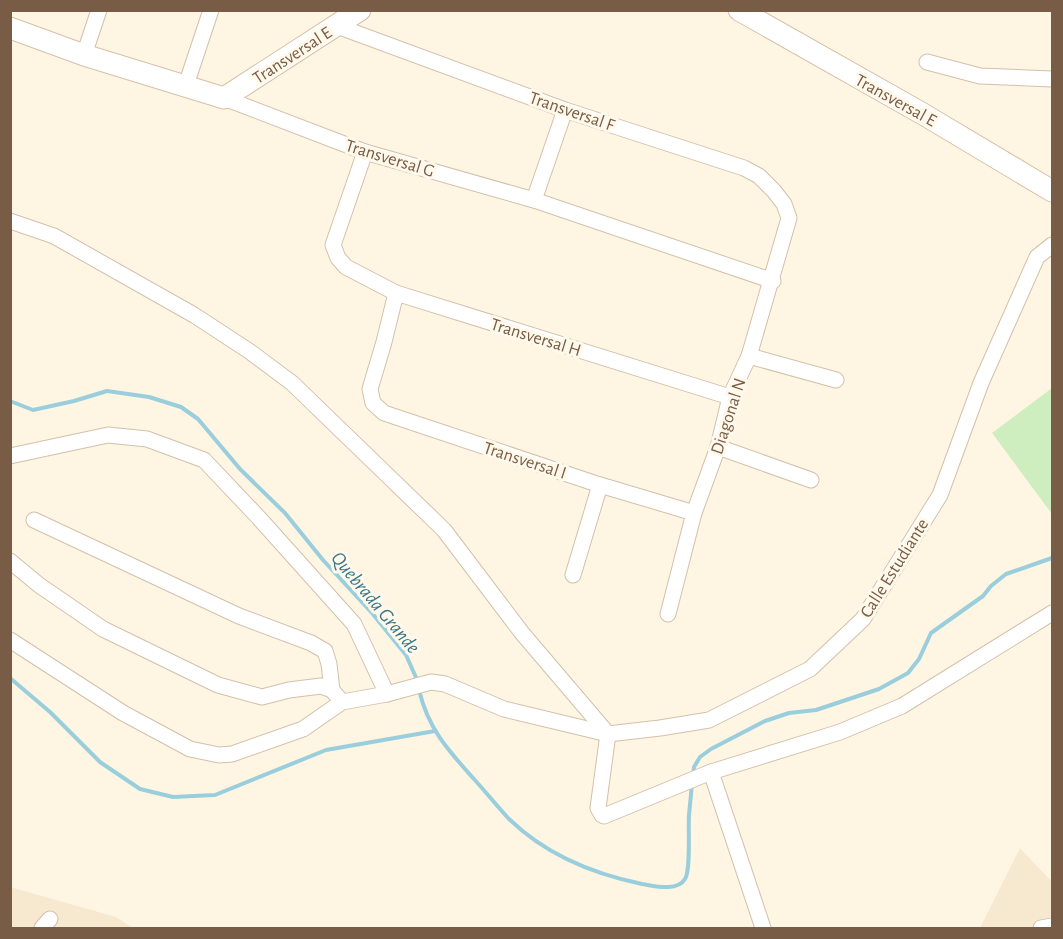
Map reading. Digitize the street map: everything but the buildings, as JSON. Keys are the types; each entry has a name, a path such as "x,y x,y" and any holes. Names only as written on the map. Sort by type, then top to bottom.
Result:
{"street":[{"path":"84,55 99,10"},
{"path":"186,85 211,10"},
{"name":"Transversal E","path":"224,98 360,10"},
{"name":"Transversal E","path":"739,10 1053,191"},
{"name":"Transversal F","path":"337,26 565,110 744,168 759,176 774,191 784,204 789,218"},
{"name":"Transversal G","path":"10,28 84,55 224,98 365,152 534,200 772,281"},
{"path":"927,62 980,76 1053,79"},
{"path":"534,200 565,110"},
{"name":"Transversal H","path":"365,152 333,245 338,258 346,267 396,293 730,397"},
{"name":"Diagonal N","path":"668,614 694,513 718,447 730,397 749,356 789,218"},
{"path":"10,221 54,236 194,315 249,351 292,383 444,530 522,633 608,734 598,808 604,816 711,772 840,732 902,706 1053,613"},
{"name":"Calle Estudiante","path":"342,702 387,694 431,682 445,684 504,709 608,734 709,720 810,669 863,619 940,495 981,383 1037,257 1053,245"},
{"name":"Transversal I","path":"396,293 370,389 373,403 384,413 600,485 694,513"},
{"path":"749,356 836,380"},
{"path":"10,456 108,435 147,439 204,460 354,624 387,694"},
{"path":"718,447 811,480"},
{"path":"573,575 600,485"},
{"path":"34,520 239,616 325,651 332,690"},
{"path":"10,561 39,585 103,629 218,685 262,697 289,690 321,686 332,690 342,702 303,729 232,754 205,754 170,739 123,713 10,640"},
{"path":"711,772 763,928"},
{"path":"1041,928 1053,926"}],"shaded area":[{"path":"1020,848 1052,882 1052,928 980,928"},
{"path":"10,887 116,917 133,928 11,928"}],"green space":[{"path":"1052,388 1052,514 992,433"}],"waterway":[{"name":"Quebrada Grande","path":"10,401 33,410 107,391 149,397 181,407 198,419 240,469 285,513 323,560 372,613 406,655 418,682"},
{"name":"Quebrada Grande","path":"693,776 694,767 700,757 765,721 789,713 816,710 879,689 908,673 919,659 931,633 983,596 1006,574 1052,558"},
{"path":"10,678 50,712 100,762 140,789 173,797 215,795 326,750 435,731"},
{"name":"Quebrada Grande","path":"419,690 433,727 455,757 509,819 538,843 588,869 624,880 659,887 677,886 681,883 685,879 688,867 692,784"}]}
